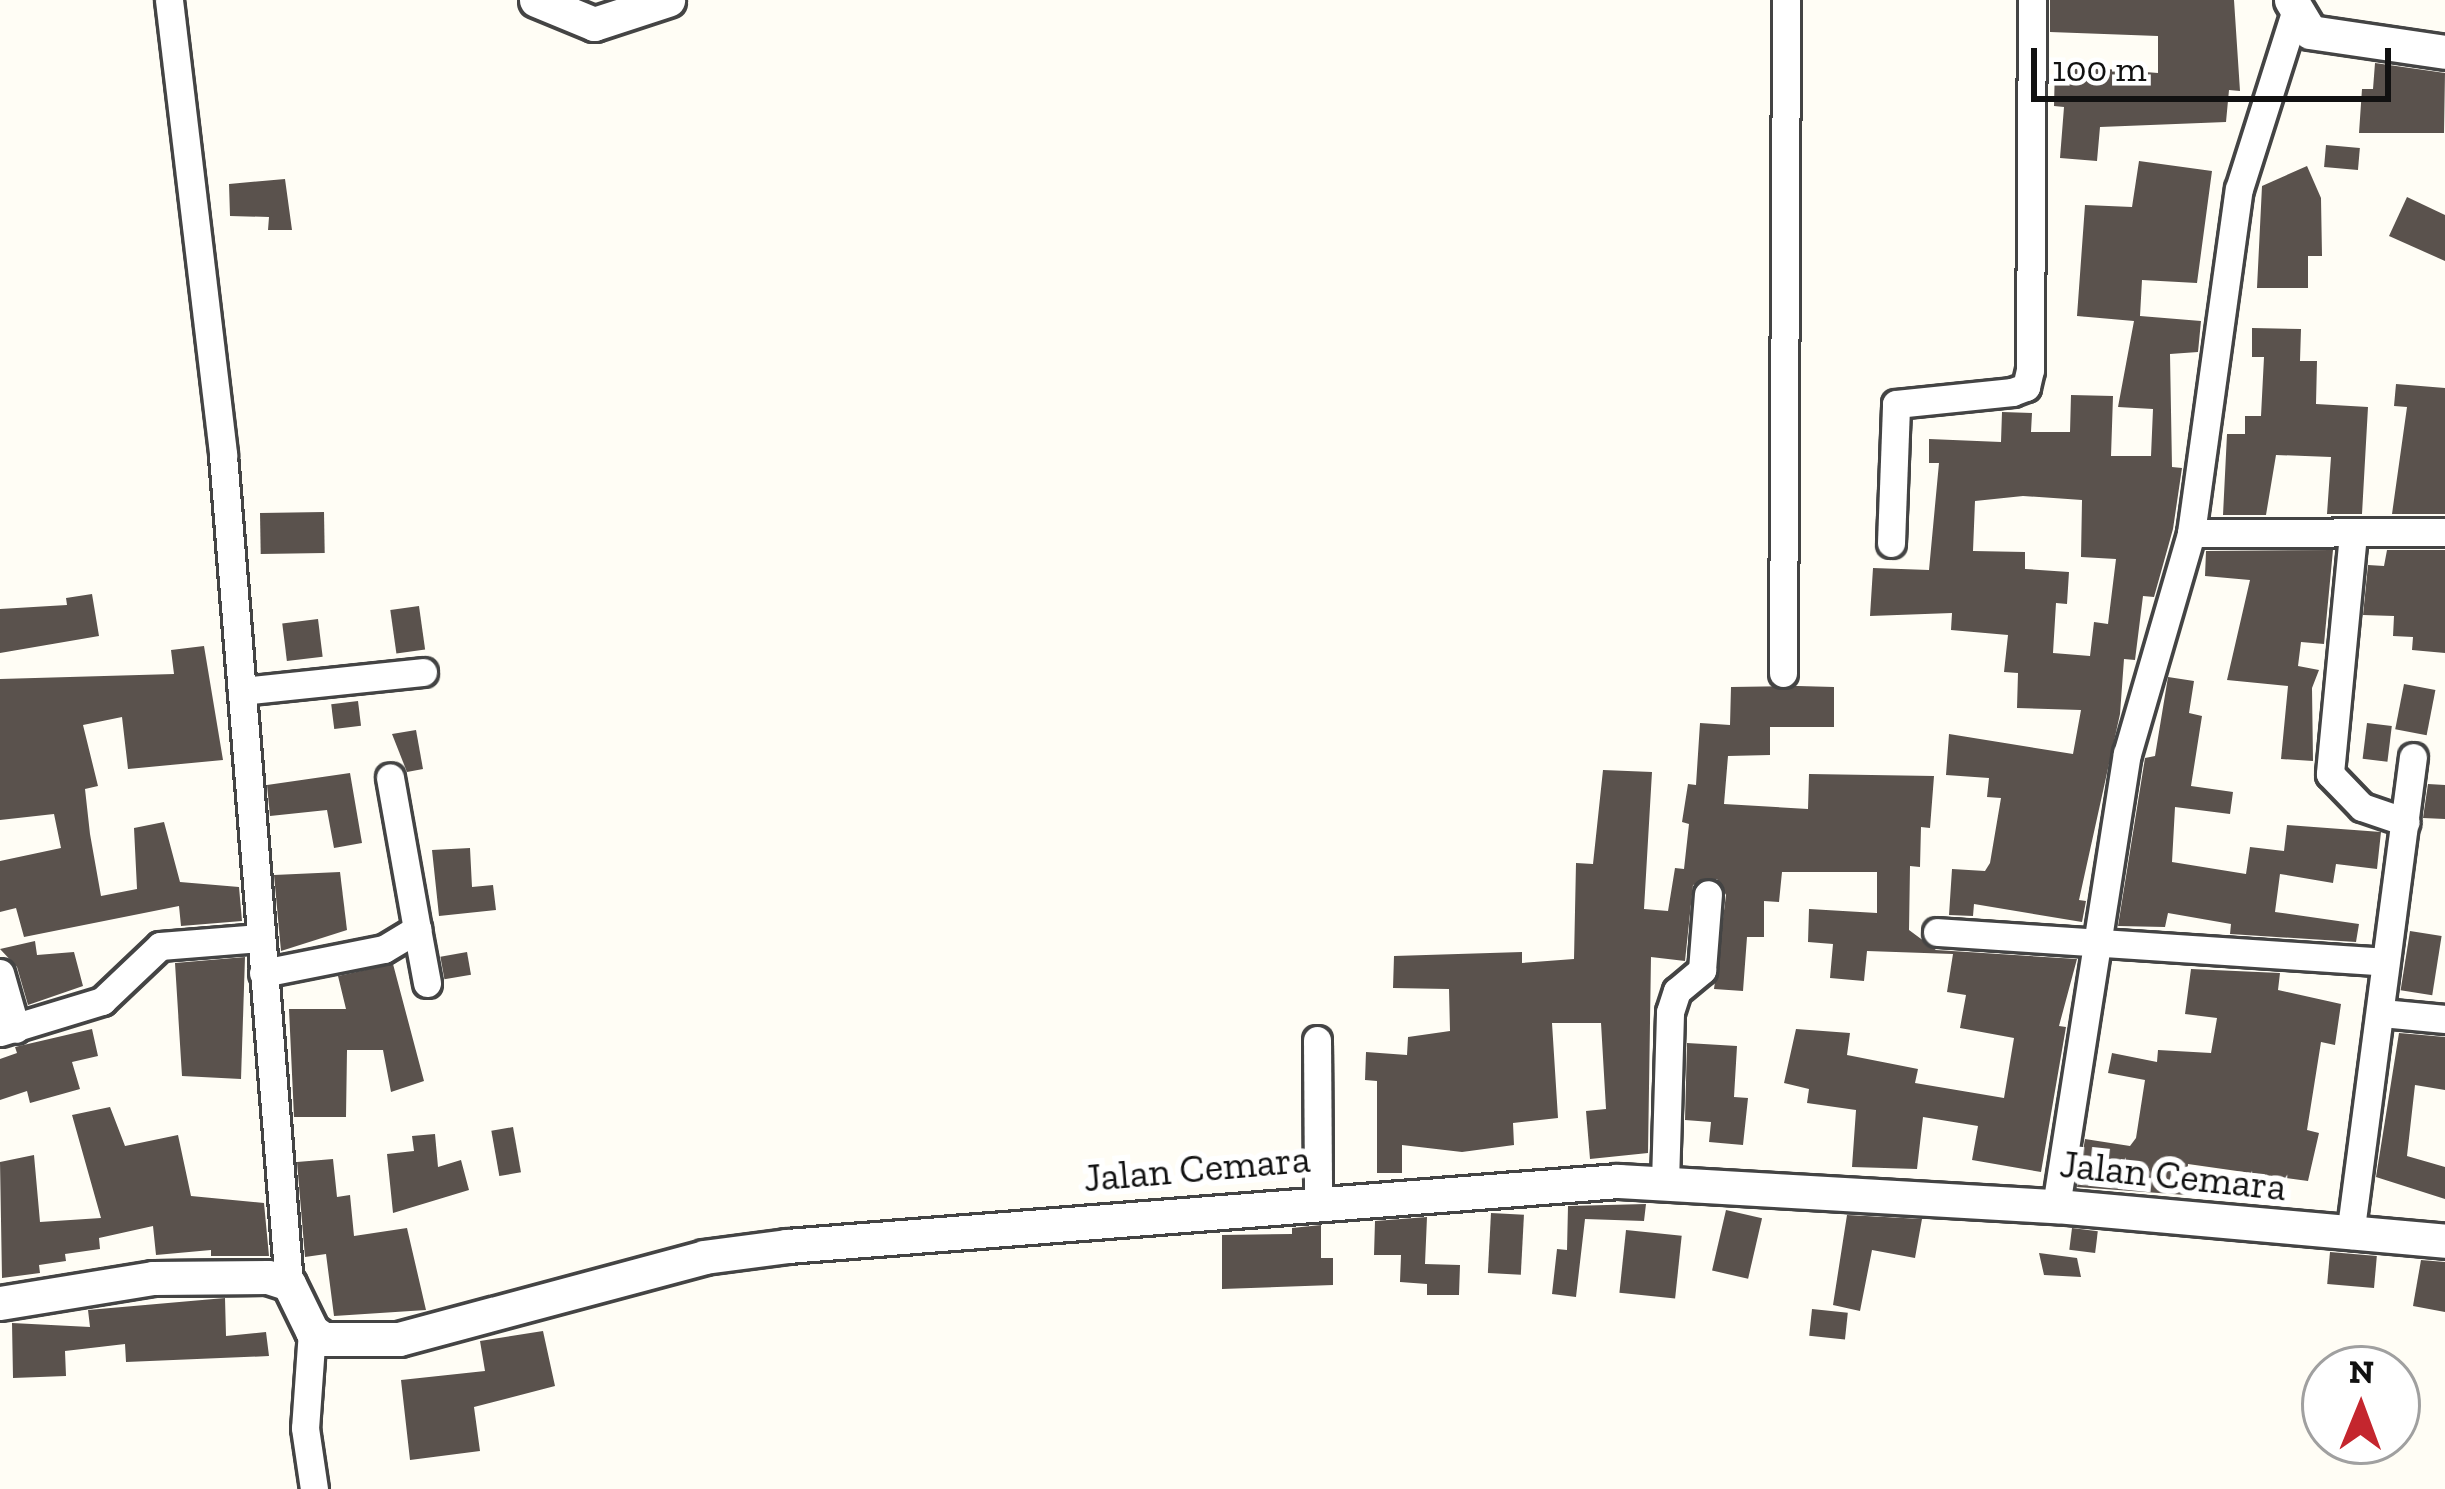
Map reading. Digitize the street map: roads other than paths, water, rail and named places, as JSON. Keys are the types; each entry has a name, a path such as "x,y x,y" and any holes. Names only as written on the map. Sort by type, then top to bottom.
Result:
{"street":[{"path":"169,0 223,455 289,1284 312,1331 305,1428 314,1489"},
{"path":"536,0 594,24 668,0"},
{"path":"1783,673 1786,0"},
{"path":"1891,544 1896,404 2012,392 2026,386 2030,370 2032,0"},
{"path":"2292,8 2310,32 2342,42 2445,52"},
{"path":"2056,1206 2093,947 2128,754 2191,533 2239,189 2292,8"},
{"path":"2191,533 2445,532"},
{"path":"2353,534 2330,774 2362,807 2406,822"},
{"path":"242,691 423,672"},
{"path":"2350,1234 2413,757"},
{"path":"390,777 427,983"},
{"path":"1665,1182 1670,1012 1677,991 1702,970 1708,894"},
{"path":"263,973 384,949 417,929"},
{"path":"1937,932 2093,947 2385,962"},
{"path":"0,973 8,1030 102,1001 160,946 260,938"},
{"path":"2382,1013 2445,1019"},
{"path":"1317,1040 1318,1201"},
{"name":"Jalan Cemara","path":"312,1331 324,1339 399,1339 666,1266 766,1249 1525,1184 1665,1182 2056,1206 2445,1241"},
{"path":"0,1303 153,1278 230,1274 289,1284"}]}
